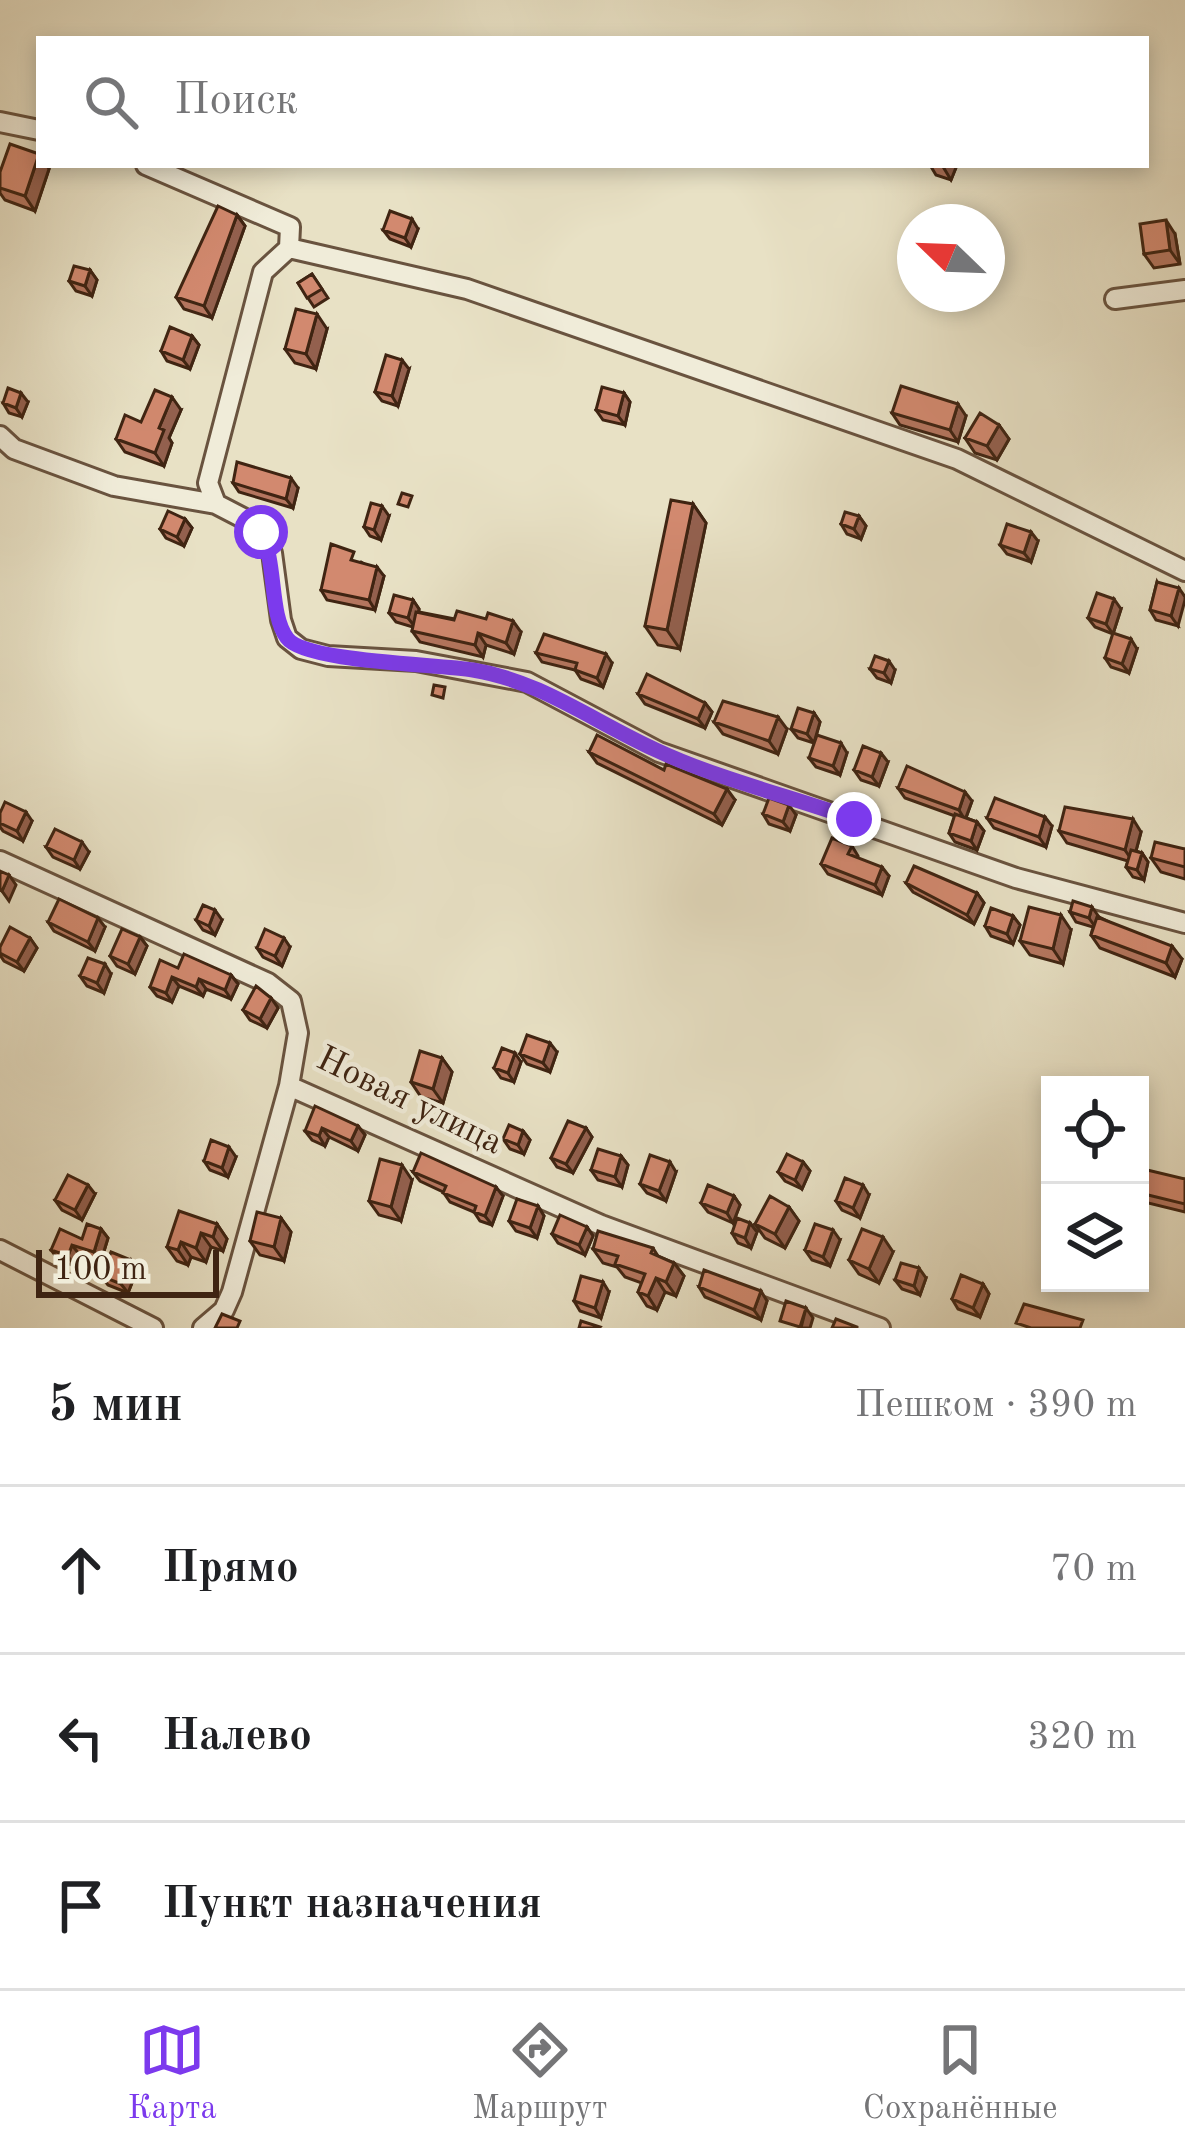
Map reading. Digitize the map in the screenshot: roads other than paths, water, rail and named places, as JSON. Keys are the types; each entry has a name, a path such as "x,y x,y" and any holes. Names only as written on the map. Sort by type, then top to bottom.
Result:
{"street":[{"path":"0,122 36,129"},
{"path":"153,168 290,227 289,248 263,272 208,482 216,504"},
{"path":"289,248 467,290 957,459 1185,571"},
{"path":"1115,299 1185,290"},
{"path":"0,436 14,449 114,486 216,504 261,532 272,554 280,620 287,638 301,649 328,656 416,661 527,682 658,752 1016,878 1185,923"},
{"name":"Новая улица","path":"0,861 268,983 291,1000 298,1033 289,1085 562,1209 880,1328"},
{"path":"202,1328 224,1310 232,1292 289,1085"},
{"path":"0,1250 153,1328"}]}
